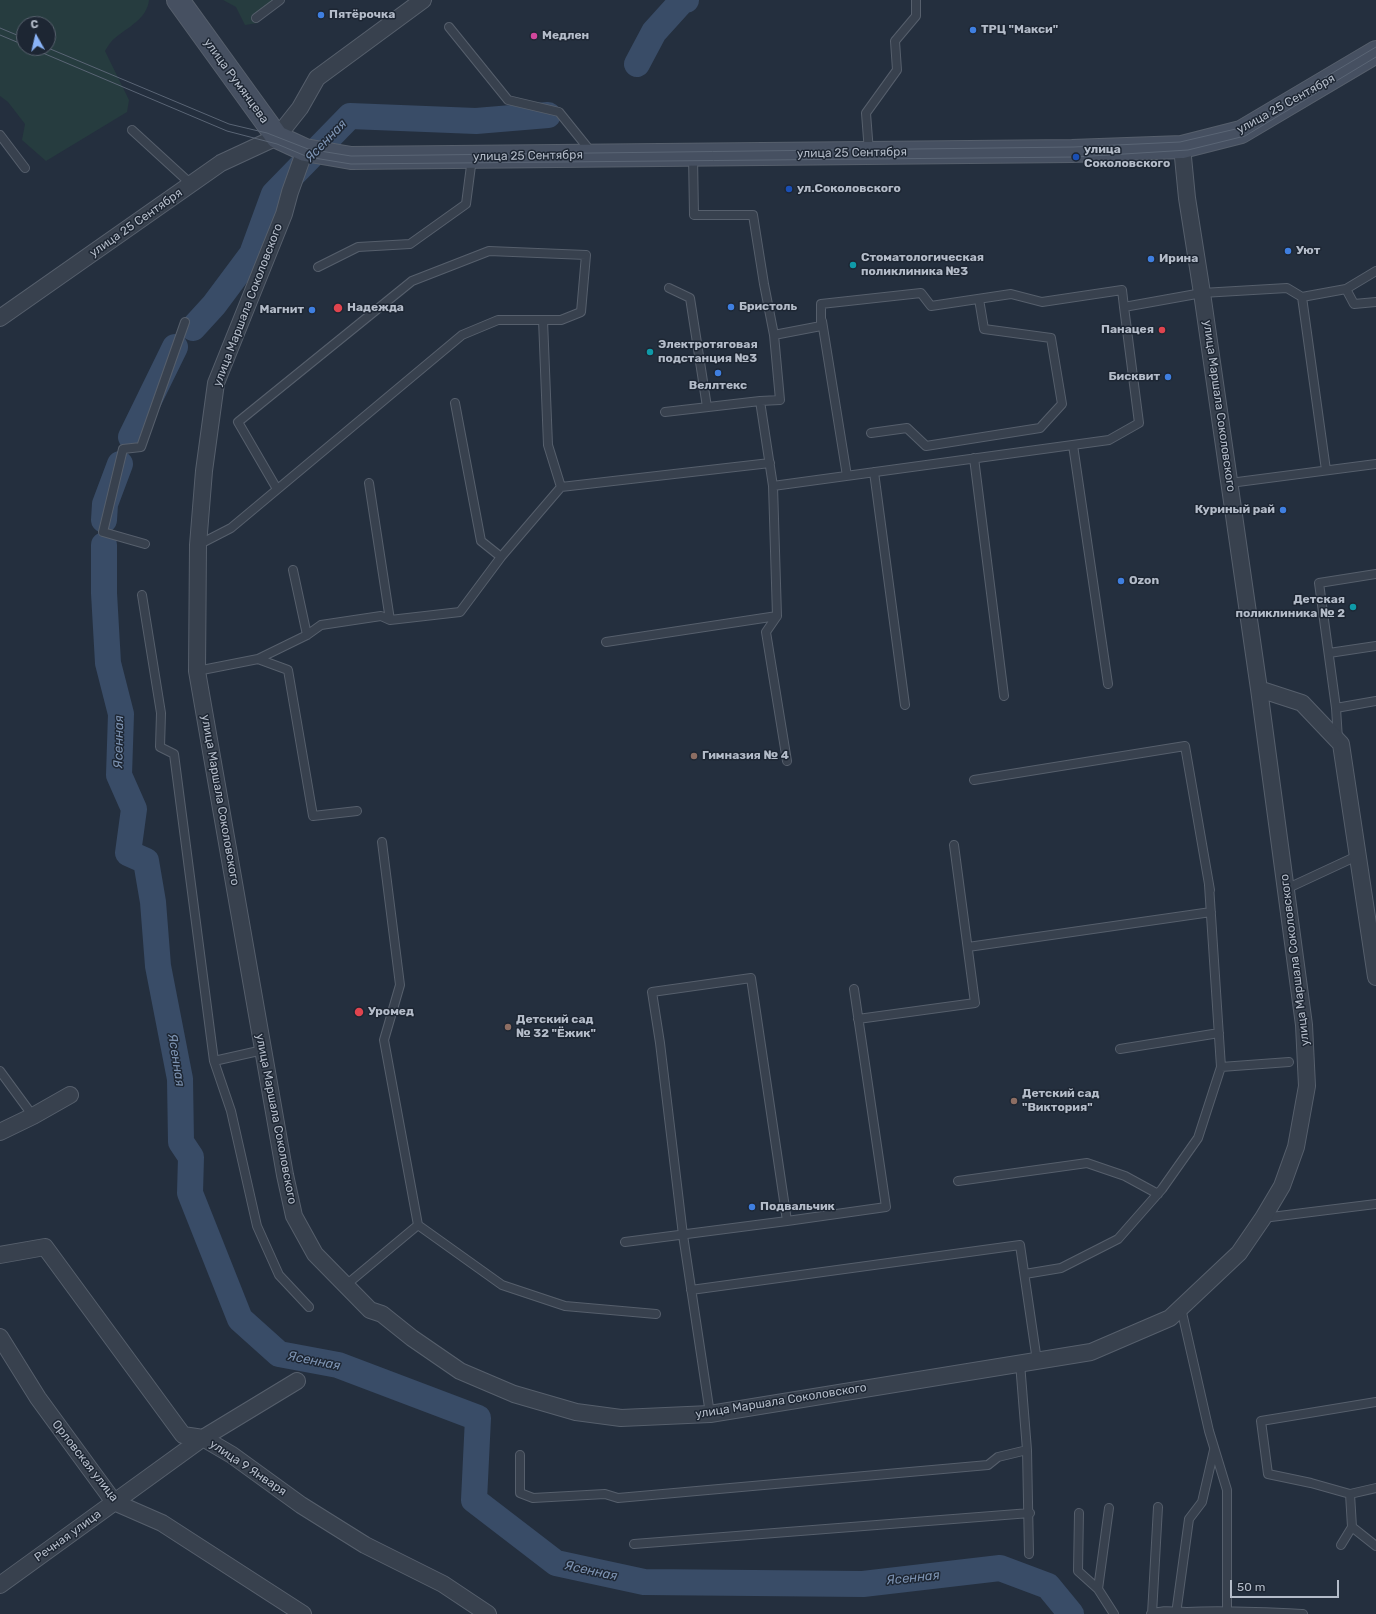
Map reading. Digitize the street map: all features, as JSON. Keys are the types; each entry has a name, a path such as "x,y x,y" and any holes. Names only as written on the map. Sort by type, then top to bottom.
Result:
{"main road":[{"name":"улица Румянцева","path":"178,0 276,137"},
{"name":"улица 25 Сентября","path":"305,152 351,158 869,153 1182,147 1241,132 1376,52"},
{"path":"276,137 305,152"}],"street":[{"path":"276,137 300,108 317,78 423,0"},
{"name":"улица 25 Сентября","path":"0,318 221,163 276,137"},
{"name":"улица Маршала Соколовского","path":"305,152 290,191 284,214 216,383 204,471 198,545 197,671 285,1175 294,1216 315,1254 370,1310 382,1314 412,1338 460,1371 514,1394 576,1412 621,1418 710,1414 1090,1352 1170,1318 1239,1253 1263,1218 1282,1186 1296,1147 1307,1086 1304,1025 1230,483 1187,198 1182,147"},
{"path":"1259,689 1302,703 1341,744 1357,856 1373,932 1376,977"},
{"path":"0,1132 33,1116 70,1095"},
{"name":"улица 9 Января","path":"0,1255 45,1247 183,1435 203,1438 232,1455 302,1504 365,1545 443,1584 488,1614"},
{"name":"Орловская улица","path":"0,1337 38,1398 114,1502 162,1523 303,1614"},
{"name":"Речная улица","path":"0,1585 203,1438 297,1381"}],"lane":[{"path":"256,18 280,0"},
{"path":"869,153 866,114 897,70 895,41 916,16 916,0"},
{"path":"450,27 508,100 559,112 593,155"},
{"path":"132,130 191,184"},
{"path":"0,135 25,168"},
{"path":"665,412 780,400 774,335 753,215 694,215 693,154"},
{"path":"318,267 358,247 410,244 466,204 472,157"},
{"path":"198,545 231,528 462,335 498,320 561,320 581,312 586,255 489,251 412,281 238,422 277,489"},
{"path":"1124,307 1202,293 1287,288 1302,297 1346,289 1376,271"},
{"path":"669,288 690,298 707,407"},
{"path":"1346,289 1354,304 1376,302"},
{"path":"773,486 1109,440 1139,423 1122,290 1042,302 1012,294 931,306 921,293 820,304 820,326 774,335"},
{"path":"1302,297 1326,470"},
{"path":"870,433 907,428 926,446 1040,428 1062,404 1051,338 984,328 979,299"},
{"path":"820,310 847,476"},
{"path":"543,320 548,445 561,486"},
{"path":"145,544 103,532 123,449 141,447 185,322"},
{"path":"760,401 773,486 777,616 766,632 787,761"},
{"path":"455,403 481,540 501,557"},
{"path":"1073,445 1108,684"},
{"path":"974,458 1004,696"},
{"path":"197,671 258,659 307,635 321,625 381,616 390,620 460,612 501,557 561,486 770,463"},
{"path":"1230,483 1376,464"},
{"path":"874,472 905,705"},
{"path":"369,483 390,620"},
{"path":"293,570 307,635"},
{"path":"1338,741 1336,708 1319,583 1376,574"},
{"path":"142,595 161,713 160,747 174,754 214,1061 231,1111 257,1226 279,1275 309,1307"},
{"path":"606,642 777,616"},
{"path":"1329,652 1376,646"},
{"path":"258,659 288,670 312,816 358,811"},
{"path":"1336,708 1376,701"},
{"path":"974,780 1185,746 1209,887 1221,1067 1198,1138 1158,1194 1118,1239 1061,1268 1025,1274"},
{"path":"382,842 400,985 384,1040 418,1225 502,1285 565,1306 656,1314"},
{"path":"858,1020 975,1003 954,845"},
{"path":"1286,890 1357,856"},
{"path":"968,948 1211,912"},
{"path":"710,1414 682,1235 660,1043 652,992 752,978 787,1221"},
{"path":"625,1242 886,1207 854,989"},
{"path":"1120,1049 1219,1033"},
{"path":"214,1061 263,1050"},
{"path":"1221,1067 1289,1062"},
{"path":"0,1071 33,1116"},
{"path":"958,1181 1087,1163 1125,1176 1158,1194"},
{"path":"1263,1218 1376,1204"},
{"path":"346,1285 418,1225"},
{"path":"691,1290 1020,1245 1037,1361"},
{"path":"1181,1308 1214,1449 1227,1490 1227,1611"},
{"path":"1020,1363 1030,1513 1029,1554"},
{"path":"1376,1402 1262,1421 1268,1474 1311,1483 1350,1494 1376,1488"},
{"path":"1176,1613 1188,1519 1202,1502 1214,1449"},
{"path":"520,1455 520,1492 533,1498 605,1494 618,1498 988,1465 998,1457 1027,1450"},
{"path":"1341,1544 1352,1527 1350,1494"},
{"path":"1158,1507 1152,1614 1165,1610 1176,1613 1227,1611 1303,1614"},
{"path":"1098,1589 1109,1508"},
{"path":"634,1544 1030,1513"},
{"path":"1079,1513 1078,1571 1098,1589 1114,1614"},
{"path":"1352,1527 1376,1546"}],"green space":[{"path":"0,0 149,0 145,12 141,17 114,39 105,51 129,100 127,112 46,161 22,140 25,124 8,102 0,96"},
{"path":"223,0 275,0 268,6 258,23 245,25 236,7"}],"waterway":[{"name":"Ясенная","path":"637,64 654,32 682,1 686,0"},
{"name":"Ясенная","path":"193,328 214,305 252,254 274,194 350,116 476,121 548,115"},
{"name":"Ясенная","path":"131,437 175,347"},
{"name":"Ясенная","path":"104,520 105,504 120,464"},
{"name":"Ясенная","path":"104,545 104,593 108,663 121,714 119,775 134,809 128,853 146,861 153,902 158,966 180,1079 181,1142 191,1157 190,1193 240,1319 279,1354 338,1365 478,1418 474,1500 556,1563 644,1582 863,1584 1000,1568 1048,1586 1071,1614"}],"tram line":[{"path":"0,28 16,35"},
{"path":"0,35 16,42"},
{"path":"56,51 229,124 267,133 308,149 351,156 1074,147 1180,142 1240,128 1376,47"},
{"path":"50,56 227,131 277,144 308,157 351,164 1076,157 1188,150 1245,136 1376,57"}],"place":[{"name":"Пятёрочка","path":"321,15"},
{"name":"ТРЦ \"Макси\"","path":"973,30"},
{"name":"Медлен","path":"534,36"},
{"name":"улица Соколовского","path":"1076,157"},
{"name":"ул.Соколовского","path":"789,189"},
{"name":"Уют","path":"1288,251"},
{"name":"Ирина","path":"1151,259"},
{"name":"Стоматологическая поликлиника №3","path":"853,265"},
{"name":"Бристоль","path":"731,307"},
{"name":"Надежда","path":"338,308"},
{"name":"Магнит","path":"312,310"},
{"name":"Панацея","path":"1162,330"},
{"name":"Электротяговая подстанция №3","path":"650,352"},
{"name":"Веллтекс","path":"718,373"},
{"name":"Бисквит","path":"1168,377"},
{"name":"Куриный рай","path":"1283,510"},
{"name":"Ozon","path":"1121,581"},
{"name":"Детская поликлиника № 2","path":"1353,607"},
{"name":"Гимназия № 4","path":"694,756"},
{"name":"Уромед","path":"359,1012"},
{"name":"Детский сад № 32 \"Ёжик\"","path":"508,1027"},
{"name":"Детский сад \"Виктория\"","path":"1014,1101"},
{"name":"Подвальчик","path":"752,1207"}]}
